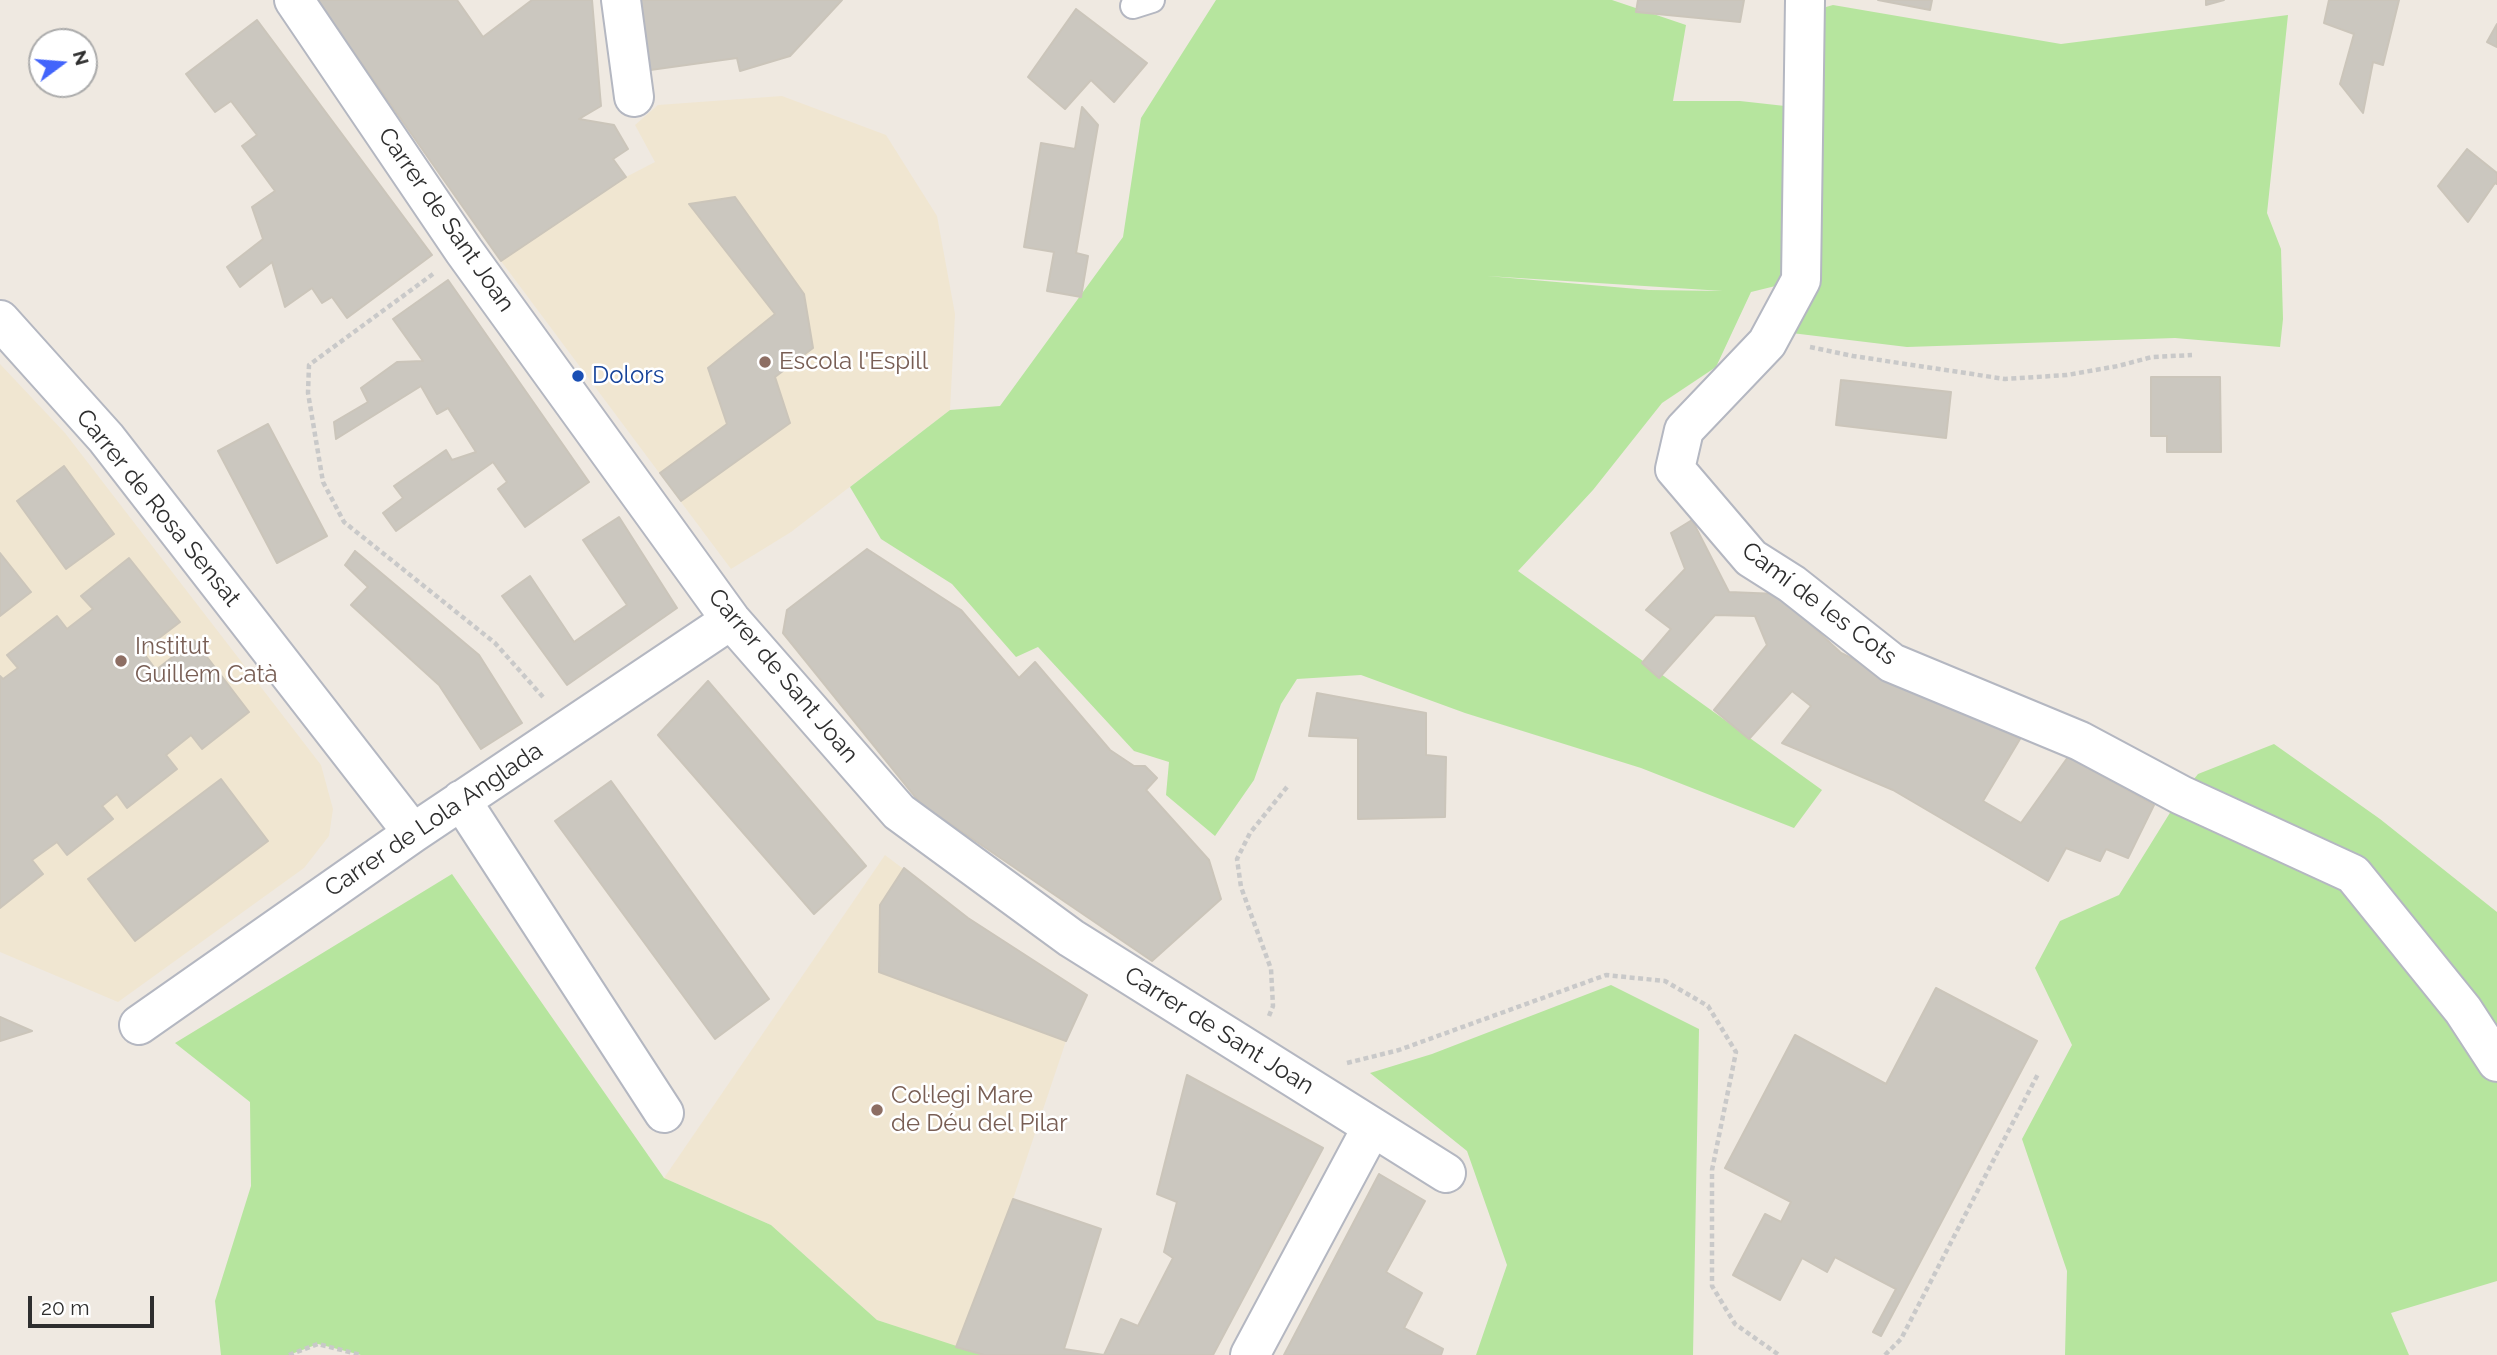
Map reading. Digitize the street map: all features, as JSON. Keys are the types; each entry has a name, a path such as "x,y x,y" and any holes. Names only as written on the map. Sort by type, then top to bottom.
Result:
{"street":[{"name":"Carrer de Sant Joan","path":"294,0 464,251 731,620 899,813 1071,938 1446,1173"},
{"path":"621,0 634,97"},
{"name":"Camí de les Cots","path":"1805,0 1801,280 1768,343 1684,430 1675,469 1752,558 1792,584 1892,663 2080,741 2181,795 2353,874 2463,1010 2497,1062"},
{"name":"Carrer de Rosa Sensat","path":"0,320 106,439 413,833"},
{"name":"Carrer de Lola Anglada","path":"139,1025 461,800 731,620"},
{"path":"461,800 664,1113"},
{"path":"1250,1355 1372,1127"}],"path":[{"path":"464,251 309,365 309,393 323,482 344,522 495,643 570,727"},
{"path":"1775,331 1797,344 1830,351 2005,379 2067,375 2152,357 2192,355"},
{"path":"1250,1050 1263,1032 1273,1006 1271,969 1241,887 1237,859 1250,833 1287,787"},
{"path":"1291,1076 1399,1051 1606,975 1665,981 1708,1006 1736,1052 1712,1170 1712,1286 1735,1324 1779,1355"},
{"path":"1885,1355 1901,1339 2038,1074"},
{"path":"289,1355 318,1344 361,1355"}],"shaded area":[{"name":"Escola l'Espill","path":"782,96 886,135 937,216 955,314 950,410 791,532 731,569 501,261 626,177 655,162 635,125 658,105"},
{"name":"Institut Guillem Catà","path":"0,364 65,433 321,765 333,809 329,836 304,868 118,1002 0,952"},
{"name":"Col·legi Mare de Déu del Pilar","path":"885,855 968,918 1087,995 1066,1041 1013,1199 956,1347 877,1320 771,1225 664,1178"}],"green space":[{"path":"1216,0 1612,0 1686,25 1673,101 1740,101 1803,108 1805,13 1833,5 2061,44 2288,15 2267,213 2281,249 2283,319 2280,347 2175,338 1907,347 1775,331 1800,280 1751,292 1716,367 1662,403 1593,490 1518,571 1822,790 1794,828 1641,768 1465,713 1361,675 1297,679 1281,704 1254,780 1215,836 1166,795 1169,762 1134,751 1038,647 1016,657 952,584 881,539 850,487 950,410 1000,406 1123,237 1141,118","holes":["1487,276 1723,291 1649,290"]},
{"path":"2274,744 2380,819 2497,912 2497,1281 2391,1313 2409,1355 2065,1355 2067,1271 2022,1139 2072,1045 2035,968 2060,921 2119,895 2181,795 2198,774"},
{"path":"452,874 664,1178 771,1225 877,1320 984,1355 361,1355 318,1344 289,1355 221,1355 215,1301 251,1186 250,1102 175,1043"},
{"path":"1611,985 1699,1029 1693,1355 1476,1355 1507,1265 1467,1151 1370,1073 1432,1054"}],"building":[{"path":"317,0 457,0 483,37 532,0 592,0 601,106 579,119 614,125 628,149 613,159 626,177 501,261"},
{"path":"634,0 842,0 790,56 740,71 737,58 643,71"},
{"path":"1638,0 1744,0 1740,22 1636,12"},
{"path":"1878,0 1932,0 1930,10"},
{"path":"2206,0 2224,0 2206,5"},
{"path":"2329,0 2399,0 2383,65 2373,62 2363,113 2340,84 2354,34 2324,23"},
{"path":"1076,9 1147,63 1114,102 1091,80 1065,109 1028,77"},
{"path":"257,20 432,255 347,318 332,297 322,303 312,288 285,307 272,262 240,287 227,267 263,239 252,207 275,191 242,146 257,135 231,101 215,112 186,74"},
{"path":"2497,24 2497,47 2487,42"},
{"path":"1082,107 1098,125 1076,253 1088,256 1081,297 1047,291 1054,252 1024,247 1041,143 1075,149"},
{"path":"2467,149 2497,173 2497,184 2495,183 2468,222 2438,186"},
{"name":"Escola l'Espill","path":"735,197 804,294 813,348 775,377 790,423 681,501 660,473 727,424 708,368 775,314 689,204"},
{"path":"448,280 589,482 525,527 498,489 507,482 493,462 396,531 383,513 403,498 394,486 446,450 452,460 476,452 448,408 437,414 421,386 336,439 334,422 368,402 361,388 397,362 423,361 393,319"},
{"path":"2151,377 2220,377 2221,452 2167,452 2167,436 2151,436"},
{"path":"1841,380 1951,392 1946,438 1836,425"},
{"path":"268,424 327,536 277,563 218,451"},
{"path":"64,466 114,534 66,569 17,501"},
{"path":"619,517 677,608 567,685 502,596 530,576 574,642 627,605 583,540"},
{"path":"1692,520 1729,592 1778,594 1841,653 2020,739 1983,801 2021,823 2068,757 2154,805 2128,858 2106,849 2100,861 2066,848 2048,881 1893,790 1782,743 1811,706 1792,691 1749,739 1714,710 1767,645 1755,616 1715,615 1659,678 1642,663 1671,629 1646,610 1685,569 1671,533"},
{"path":"867,549 961,610 1019,678 1035,662 1110,750 1134,766 1145,766 1157,778 1146,790 1209,860 1221,899 1152,961 921,804 783,633 787,610"},
{"path":"355,551 479,655 522,723 481,749 439,685 351,605 368,587 345,565"},
{"path":"0,553 31,592 0,616"},
{"path":"129,558 180,622 142,651 156,670 194,640 249,712 202,749 191,735 166,755 177,769 127,808 117,794 102,806 113,819 67,855 57,842 32,860 43,874 0,908 0,676 3,679 18,668 7,655 57,616 67,629 93,609 81,596"},
{"path":"708,681 866,866 814,914 658,735"},
{"path":"1317,693 1426,713 1426,755 1446,757 1445,817 1358,819 1358,738 1309,736"},
{"path":"221,779 268,841 135,941 88,879"},
{"path":"611,781 769,999 715,1039 555,821"},
{"path":"904,868 968,918 1087,995 1066,1041 879,972 880,905"},
{"path":"1936,988 2037,1041 1881,1336 1873,1332 1896,1289 1835,1257 1827,1272 1802,1258 1780,1300 1733,1275 1765,1214 1781,1222 1791,1202 1725,1168 1795,1035 1886,1084"},
{"path":"0,1017 32,1031 0,1041"},
{"path":"1187,1075 1323,1148 1213,1355 1104,1355 1121,1319 1138,1326 1173,1258 1164,1252 1177,1202 1157,1194"},
{"path":"1379,1174 1425,1201 1386,1272 1422,1293 1404,1328 1443,1349 1441,1355 1284,1355"},
{"path":"1013,1199 1101,1229 1064,1349 1104,1355 984,1355 956,1347"}],"place":[{"name":"Escola l'Espill","path":"765,362"},
{"name":"Dolors","path":"578,376"},
{"name":"Institut Guillem Catà","path":"121,661"},
{"name":"Col·legi Mare de Déu del Pilar","path":"877,1110"}]}
